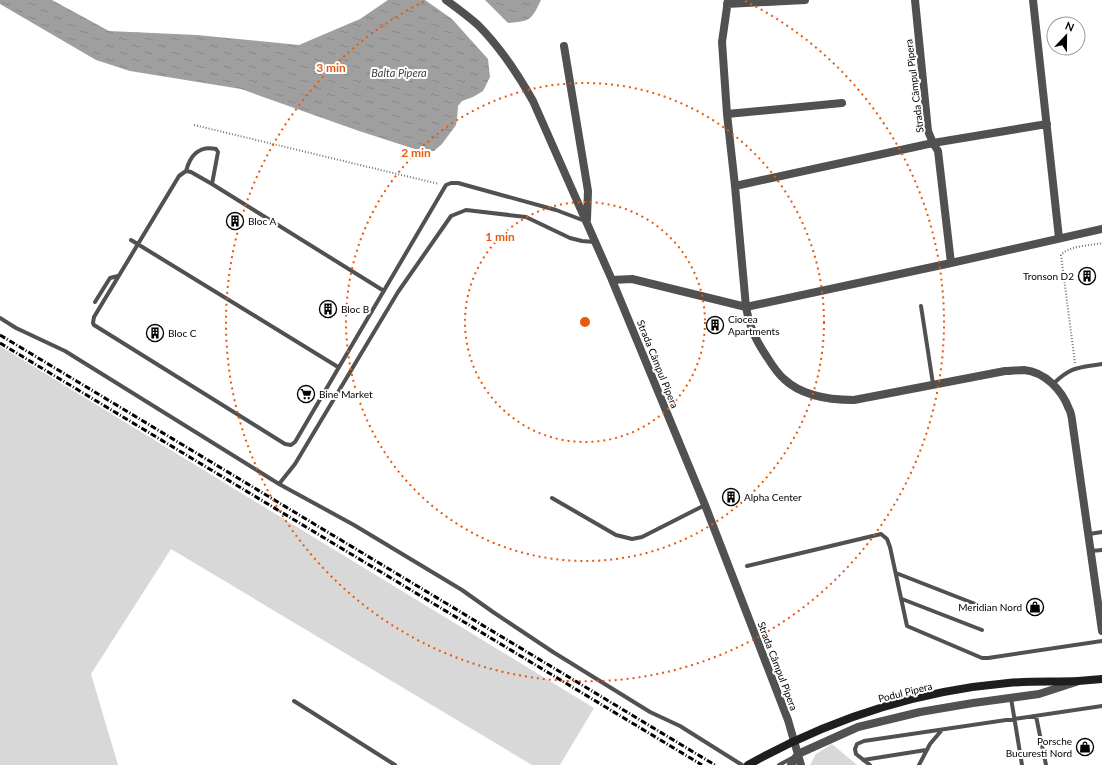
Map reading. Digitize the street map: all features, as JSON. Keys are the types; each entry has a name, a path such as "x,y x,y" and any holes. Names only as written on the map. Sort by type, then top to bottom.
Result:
{"main road":[{"name":"Podul Pipera","path":"748,765 776,749 834,724 905,701 996,684 1102,679"}],"street":[{"name":"Strada Câmpul Pipera","path":"446,0 478,26 498,49 526,88 533,101 596,242 705,505 788,720 801,765"},
{"path":"805,0 727,2 722,42 727,114 746,306 749,325 757,342 784,380 801,390 836,400 854,400 1005,371 1025,370 1042,376 1053,384 1063,395 1070,410 1102,631"},
{"name":"Strada Câmpul Pipera","path":"915,0 928,131 938,151 951,263"},
{"path":"1033,0 1059,238"},
{"path":"564,46 588,191 587,222"},
{"path":"727,114 842,103"},
{"path":"735,186 933,143 1047,124"},
{"path":"612,280 632,279 746,306 951,263 1102,228"},
{"path":"791,765 798,754 858,727 928,711 972,703 1039,694 1078,681"}],"lane":[{"path":"212,184 218,152 216,149 210,148 201,150 189,161 186,171 179,176 92,322 94,325 285,444 291,445 295,442 446,185 458,183 556,210 587,222"},
{"path":"186,171 191,172 212,184 384,291"},
{"path":"279,484 294,464 398,292 451,216 466,210 526,217 570,238 596,242"},
{"path":"131,240 338,367"},
{"path":"96,302 110,278 119,276"},
{"path":"921,306 933,384"},
{"path":"0,318 16,328 65,351 279,484 354,525 462,590 547,648 650,712 680,726 742,765"},
{"path":"1053,384 1066,372 1075,368 1102,364"},
{"path":"552,498 616,535 632,539 642,537 705,505"},
{"path":"1088,534 1102,532"},
{"path":"748,566 881,534 885,536 889,543 907,626 982,658 998,657 1102,641"},
{"path":"1091,552 1102,550"},
{"path":"896,573 983,607"},
{"path":"902,599 982,630"},
{"path":"1011,698 1022,765"},
{"path":"294,701 395,765"},
{"path":"870,765 856,754 855,749 858,744 864,741 1102,706"},
{"path":"1036,716 1046,765"},
{"path":"919,765 926,750 941,730"},
{"path":"863,760 926,750"},
{"path":"778,765 798,754"}],"path":[{"path":"194,125 446,185"},
{"path":"1075,368 1061,255 1065,251 1071,249 1102,243"}],"shaded area":[{"path":"0,346 594,708 560,765 532,765 171,549 91,674 118,765 0,765"},
{"path":"832,744 857,765 810,765 816,754"}],"water":[{"name":"Balta Pipera","path":"0,0 52,0 109,31 197,35 299,45 360,19 388,0 425,0 452,19 488,59 490,77 483,91 462,101 458,106 456,125 442,144 434,151 421,151 359,131 241,89 130,71 96,60 0,4"},
{"path":"485,0 541,0 535,12 529,19 521,22 508,23"}],"railway":[{"path":"0,335 715,765"},
{"path":"0,343 702,765"}],"place":[{"name":"Bloc A","path":"235,221"},
{"name":"Tronson D2","path":"1087,276"},
{"name":"Bloc B","path":"328,309"},
{"name":"Ciocea Apartments","path":"715,325"},
{"name":"Bloc C","path":"155,333"},
{"name":"Bine Market","path":"306,394"},
{"name":"Alpha Center","path":"731,497"},
{"name":"Meridian Nord","path":"1035,607"},
{"name":"Porsche Bucuresti Nord","path":"1085,747"}]}
